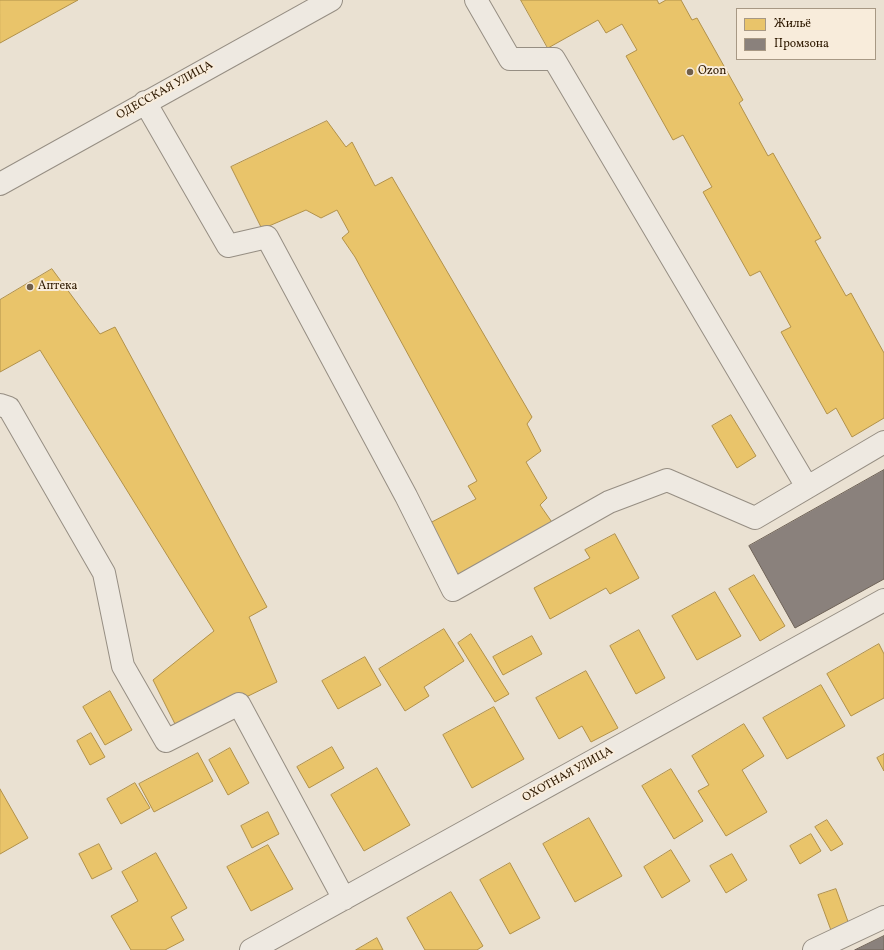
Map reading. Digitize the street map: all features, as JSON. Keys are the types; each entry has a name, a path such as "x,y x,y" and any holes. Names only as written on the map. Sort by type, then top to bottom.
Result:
{"street":[{"name":"ОДЕССКАЯ УЛИЦА","path":"1,183 331,0"},
{"path":"476,0 510,59 554,59 807,487"},
{"path":"146,102 228,246 267,237 406,496 453,590 609,502 667,480 755,518 884,442"},
{"path":"0,406 9,408 104,573 123,666 166,741 239,704 344,899"},
{"name":"ОХОТНАЯ УЛИЦА","path":"251,950 884,600"},
{"path":"814,950 884,917"}],"building: Жильё":[{"path":"0,0 78,0 0,43"},
{"path":"521,0 657,0 659,4 666,0 681,0 692,20 697,18 743,100 739,103 768,156 773,153 821,238 815,241 846,296 851,293 884,353 884,418 852,437 836,408 827,414 781,332 791,327 760,271 750,276 703,192 712,187 683,135 673,140 626,56 637,50 622,24 606,33 598,20 548,48"},
{"path":"327,121 346,147 352,142 375,186 392,177 532,417 527,424 541,451 526,462 547,498 540,505 556,528 456,582 428,524 476,499 468,486 477,481 355,257 342,238 349,232 337,210 321,218 306,210 262,229 231,167"},
{"path":"52,269 100,334 115,327 267,607 249,617 277,682 178,730 153,680 214,631 40,350 0,372 0,300"},
{"path":"731,415 756,456 737,468 712,426"},
{"path":"615,534 639,578 610,594 606,588 550,619 534,588 590,558 585,550"},
{"path":"754,575 785,626 760,641 729,589"},
{"path":"715,592 741,636 697,660 672,616"},
{"path":"444,629 464,661 424,687 429,696 405,711 379,669"},
{"path":"639,630 665,678 636,694 610,646"},
{"path":"471,634 509,694 495,702 458,643"},
{"path":"532,636 542,654 503,675 493,657"},
{"path":"879,644 884,654 884,698 851,716 827,674"},
{"path":"365,657 381,685 338,709 322,681"},
{"path":"586,671 618,728 591,742 582,726 559,739 536,698"},
{"path":"821,685 845,726 787,759 763,718"},
{"path":"110,691 132,730 105,745 83,707"},
{"path":"494,707 524,759 472,788 443,735"},
{"path":"744,724 764,756 742,770 767,812 726,836 698,791 709,785 692,756"},
{"path":"91,733 105,757 90,765 77,741"},
{"path":"332,747 344,768 309,788 297,767"},
{"path":"230,748 249,783 228,795 209,760"},
{"path":"198,753 213,781 154,812 139,784"},
{"path":"884,754 884,771 877,758"},
{"path":"377,768 410,825 364,851 331,795"},
{"path":"671,769 703,821 674,839 642,786"},
{"path":"135,783 150,808 121,824 107,799"},
{"path":"0,789 28,838 0,854"},
{"path":"268,812 279,834 252,848 241,826"},
{"path":"589,818 622,876 575,902 543,844"},
{"path":"827,820 843,844 831,851 815,827"},
{"path":"811,834 821,851 800,864 790,846"},
{"path":"99,844 112,869 92,879 79,854"},
{"path":"268,845 293,889 251,911 227,867"},
{"path":"671,850 690,881 662,898 644,867"},
{"path":"156,853 187,908 171,917 184,940 165,950 131,950 111,916 138,901 122,872"},
{"path":"732,854 747,880 726,893 710,866"},
{"path":"510,863 540,918 510,934 480,880"},
{"path":"836,889 850,927 832,933 818,895"},
{"path":"451,892 483,946 477,950 425,950 407,918"},
{"path":"377,938 383,950 356,950"}],"building: Промзона":[{"path":"884,470 884,579 795,628 749,546"},
{"path":"884,936 884,950 855,950"}],"place":[{"name":"Ozon","path":"690,72"},
{"name":"Аптека","path":"30,287"}]}
